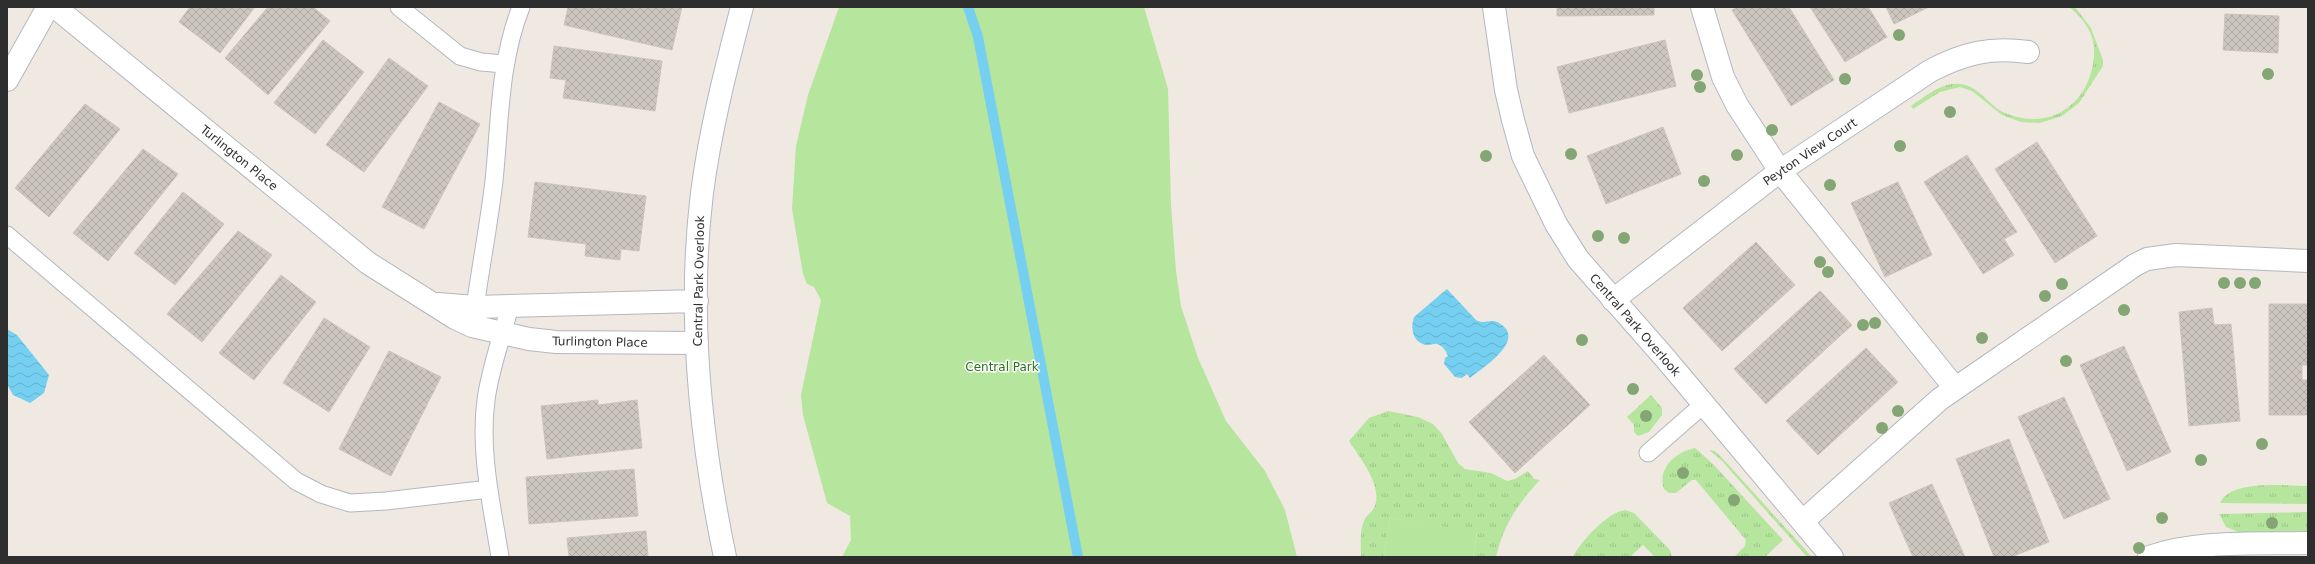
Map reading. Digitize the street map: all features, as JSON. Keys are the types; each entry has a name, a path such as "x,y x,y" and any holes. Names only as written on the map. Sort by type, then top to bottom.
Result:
{"street":[{"path":"7,80 48,7"},
{"name":"Turlington Place","path":"55,7 368,263 428,302 474,317 503,335 556,342 697,343"},
{"name":"Central Park Overlook","path":"725,557 713,499 700,405 697,343 697,301 702,193 722,85 742,7"},
{"name":"Central Park Overlook","path":"1494,7 1501,58 1513,120 1524,156 1556,224 1578,259 1704,404 1832,557"},
{"name":"Central Park Overlook","path":"1501,58 1504,7"},
{"path":"1702,7 1723,77 1737,105 1780,171 1955,388"},
{"name":"Peyton View Court","path":"1613,300 1780,171 1930,71 1954,59 1990,50 2028,52"},
{"path":"1803,521 1955,388 2129,269 2147,259 2176,255 2308,261"},
{"path":"474,317 510,306 697,301"},
{"path":"2149,557 2172,551 2226,545 2308,544"}],"lane":[{"path":"399,7 460,56 482,62 504,64"},
{"path":"474,317 493,182 504,64 514,25 521,7"},
{"path":"7,234 303,484 321,494 357,503 490,489"},
{"path":"500,557 484,437 485,412 490,381 510,306"},
{"path":"1648,453 1704,404"}],"green space":[{"name":"Central Park","path":"839,7 1144,7 1168,89 1171,205 1176,271 1181,306 1198,358 1226,421 1265,471 1285,510 1297,557 842,557 851,540 850,516 827,503 803,415 801,395 821,300 814,287 807,284 803,274 792,209 796,146 808,95"},
{"path":"2069,7 2075,7 2091,28 2103,60 2103,66 2079,103 2062,116 2040,123 2021,122 2002,115 1972,91 1960,87 1940,92 1913,109 1911,106 1946,85 1960,84 1973,88 1979,92 1999,110 2023,118 2040,119 2055,115 2069,107 2080,96 2088,82 2093,65 2094,47 2086,24"},
{"path":"1651,395 1662,408 1662,415 1649,432 1638,436 1634,432 1634,425 1627,417"},
{"path":"1388,411 1418,417 1433,424 1442,434 1458,463 1465,469 1491,473 1507,481 1515,479 1528,471 1534,479 1540,480 1518,506 1512,516 1503,535 1496,557 1473,557 1477,533 1390,518 1384,557 1361,557 1362,526 1366,517 1374,508 1376,491 1369,473 1349,441 1369,418"},
{"path":"1695,448 1713,464 1783,540 1765,557 1734,557 1745,546 1746,540 1696,480 1692,480 1676,493 1669,493 1664,489 1663,475 1669,462 1681,453"},
{"path":"1709,450 1715,451 1725,461 1812,557 1807,557 1722,461"},
{"path":"2273,485 2308,486 2308,504 2220,503 2226,495 2235,490 2247,487"},
{"path":"1625,510 1634,513 1670,550 1672,557 1655,557 1643,545 1630,557 1573,557 1595,529 1611,516"},
{"path":"2308,512 2308,531 2241,533 2226,527 2219,514"},
{"path":"1390,518 1477,532 1473,557 1384,557"}],"water":[{"path":"1447,289 1476,320 1481,322 1496,322 1507,330 1508,337 1506,345 1500,353 1470,378 1467,374 1462,378 1455,377 1444,364 1445,358 1448,356 1444,349 1437,344 1422,344 1414,335 1412,326 1414,317"},
{"path":"7,329 17,335 49,375 44,393 30,403 13,395 7,384"}],"building":[{"path":"190,7 255,7 220,53 179,22"},
{"path":"268,7 313,7 330,21 268,95 225,58"},
{"path":"568,7 682,7 672,50 564,25"},
{"path":"1557,7 1654,7 1654,15 1557,16"},
{"path":"1738,7 1789,7 1834,80 1791,106 1732,10"},
{"path":"1810,7 1868,7 1887,37 1845,62"},
{"path":"1886,7 1929,7 1894,24"},
{"path":"2225,14 2279,16 2278,53 2223,50"},
{"path":"323,40 364,72 315,134 274,103"},
{"path":"1665,40 1676,86 1569,113 1557,67"},
{"path":"554,46 662,61 655,111 563,98 566,80 550,78"},
{"path":"389,58 428,86 364,172 326,145"},
{"path":"439,102 480,124 424,229 382,207"},
{"path":"85,104 120,129 49,217 15,188"},
{"path":"1663,127 1681,174 1606,204 1587,156"},
{"path":"2037,142 2097,236 2055,263 1995,169"},
{"path":"143,149 178,174 108,261 73,233"},
{"path":"1967,155 2017,232 2004,239 2014,255 1983,274 1924,182"},
{"path":"535,182 646,196 639,251 621,249 620,260 585,256 586,244 528,237"},
{"path":"1898,182 1932,255 1885,277 1851,203"},
{"path":"183,192 224,224 175,285 134,253"},
{"path":"238,231 272,255 202,342 167,314"},
{"path":"1756,242 1795,285 1722,351 1683,308"},
{"path":"281,275 316,302 254,380 219,353"},
{"path":"1820,291 1852,325 1766,404 1734,369"},
{"path":"2269,304 2308,304 2308,365 2302,365 2302,380 2308,380 2308,415 2269,415"},
{"path":"2212,308 2214,325 2231,324 2240,421 2189,426 2179,312"},
{"path":"324,318 370,347 329,412 283,383"},
{"path":"2124,346 2171,452 2127,471 2080,365"},
{"path":"1866,348 1898,382 1818,455 1786,421"},
{"path":"389,351 441,377 391,476 339,449"},
{"path":"1544,355 1590,405 1515,473 1469,422"},
{"path":"2064,397 2110,499 2064,519 2018,417"},
{"path":"598,400 598,405 637,400 642,448 547,459 541,406"},
{"path":"2009,439 2049,542 2011,557 1994,557 1956,459"},
{"path":"634,469 638,516 529,524 526,477"},
{"path":"1932,484 1965,557 1913,557 1889,503"},
{"path":"646,531 648,557 569,557 567,538"}],"waterway":[{"path":"968,7 978,37 1078,557"}]}
